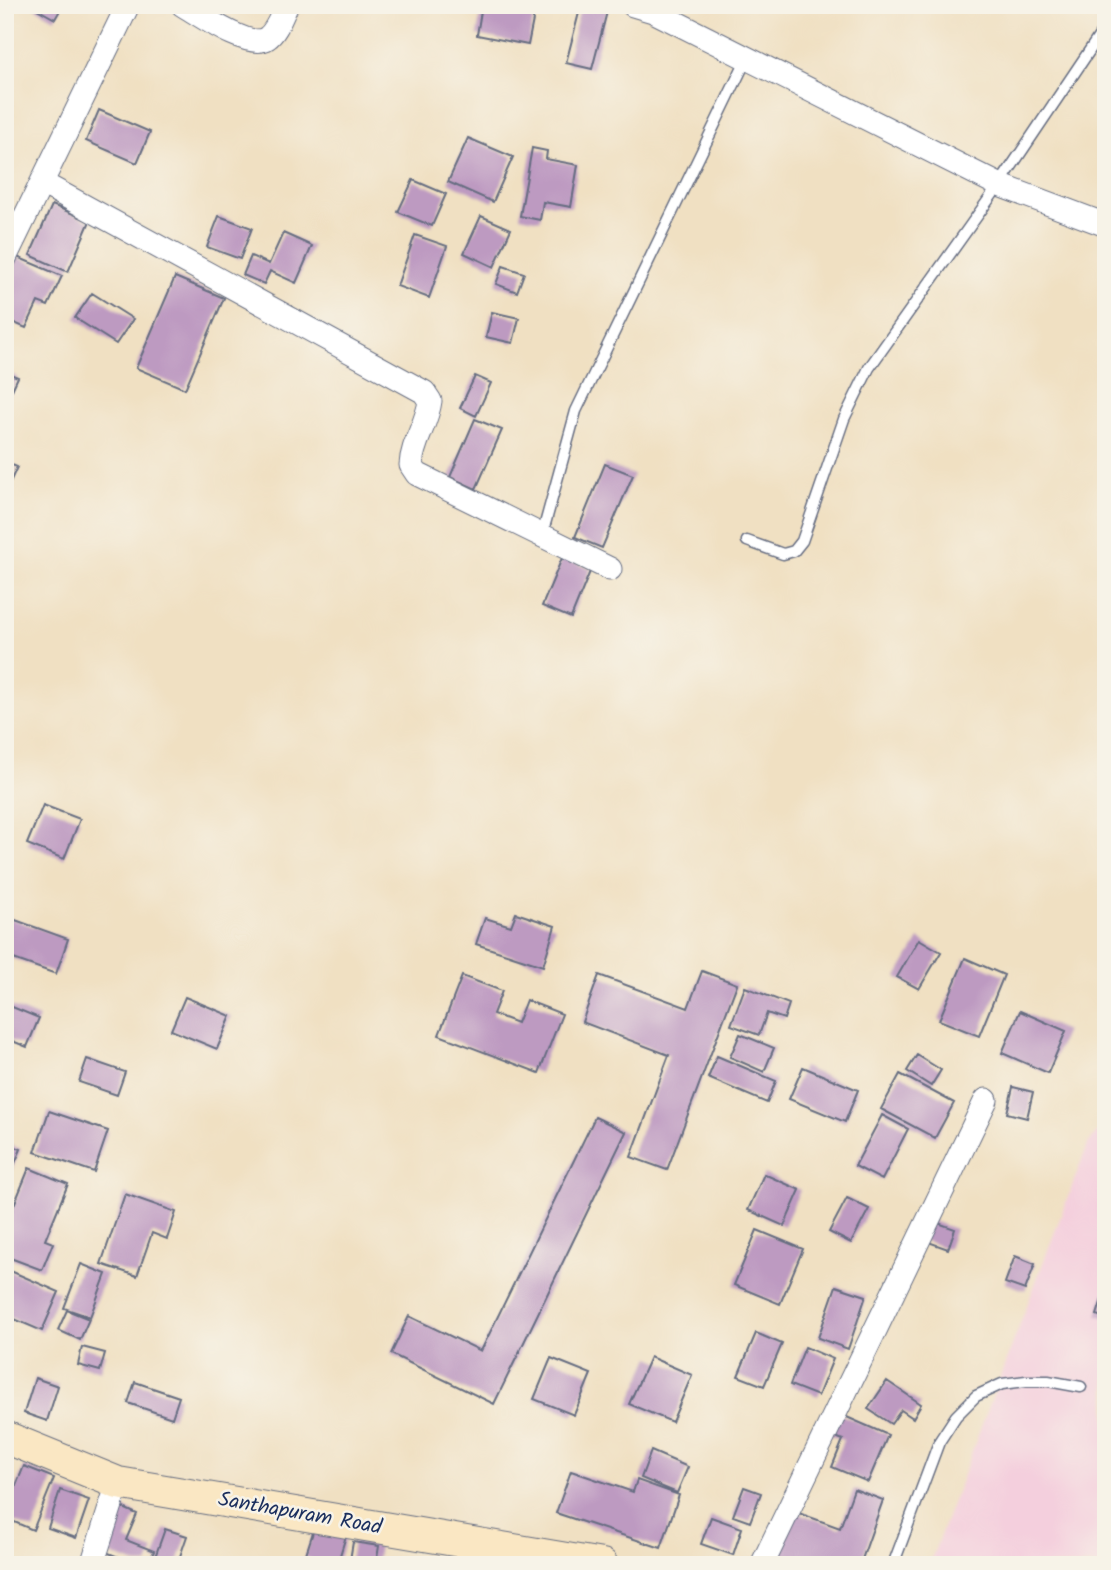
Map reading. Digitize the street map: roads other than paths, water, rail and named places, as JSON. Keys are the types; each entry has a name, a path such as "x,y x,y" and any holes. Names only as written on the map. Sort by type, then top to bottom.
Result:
{"main road":[{"name":"Santhapuram Road","path":"5,1437 118,1483 602,1565"}],"street":[{"path":"5,258 128,5"},
{"path":"183,5 241,38 254,41 265,39 275,30 286,5"},
{"path":"633,5 653,11 999,185 1106,225"},
{"path":"42,183 424,391 430,401 428,414 412,455 411,465 418,474 610,569"},
{"path":"762,1565 986,1100"},
{"path":"92,1565 118,1483"}],"lane":[{"path":"747,541 783,555 794,551 802,541 844,419 869,368 999,185 1106,26"},
{"path":"542,535 576,411 747,58"},
{"path":"893,1565 939,1442 956,1416 976,1396 1002,1384 1026,1381 1048,1381 1081,1387"}]}
